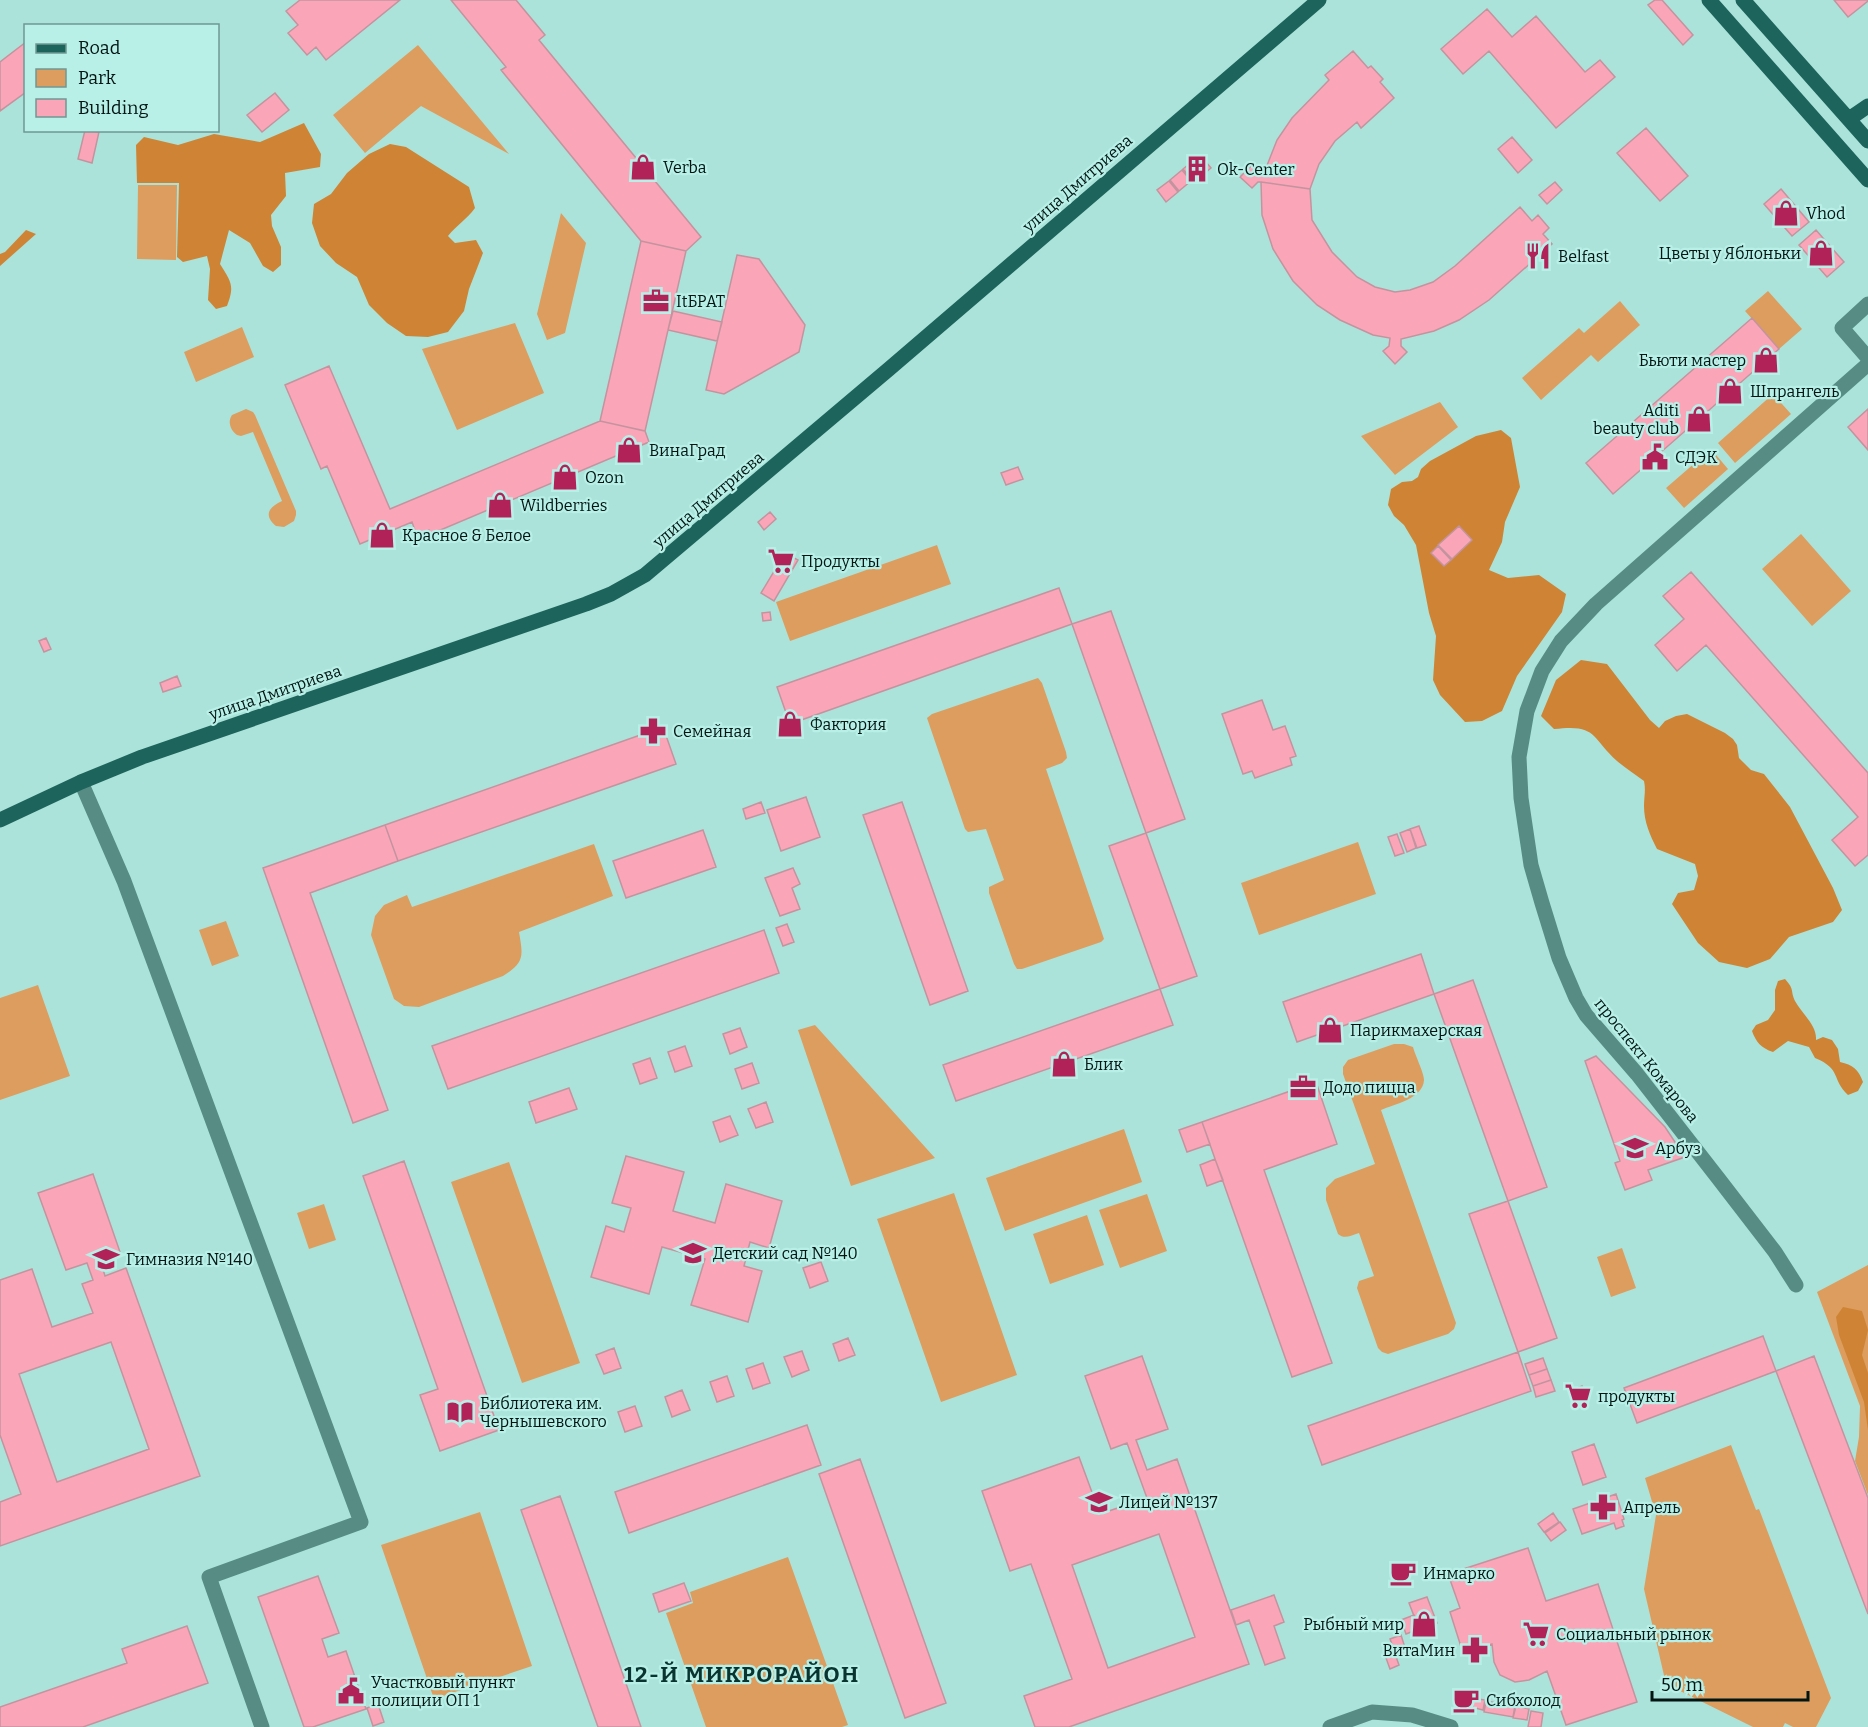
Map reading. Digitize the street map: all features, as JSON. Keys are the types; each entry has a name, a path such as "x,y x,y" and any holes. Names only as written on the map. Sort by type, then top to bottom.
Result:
{"main road":[{"name":"улица Дмитриева","path":"0,820 81,782 142,757 586,604 611,594 645,575 1319,0"},
{"path":"1709,0 1868,180"},
{"path":"1743,0 1868,141"},
{"path":"1849,120 1868,105"}],"street":[{"path":"1868,304 1842,328 1868,358"},
{"name":"проспект Комарова","path":"1796,1285 1775,1252 1637,1074 1586,1015 1576,998 1559,958 1531,865 1521,798 1519,757 1527,711 1542,671 1561,641 1596,604 1868,364"},
{"path":"81,782 124,881 361,1522 209,1577 262,1727"},
{"path":"1330,1727 1372,1712 1412,1715 1451,1727"}],"green space":[{"path":"418,45 509,154 421,106 365,153 333,115"},
{"path":"138,185 177,185 176,260 137,259"},
{"path":"561,213 586,243 565,333 547,340 537,314"},
{"path":"1768,291 1802,329 1779,349 1745,311"},
{"path":"1620,301 1640,325 1598,362 1591,355 1541,400 1522,378 1579,328 1584,333"},
{"path":"515,323 544,393 457,430 422,349"},
{"path":"242,327 254,357 196,382 184,352"},
{"path":"1773,394 1791,414 1735,463 1718,443"},
{"path":"1440,402 1458,427 1395,475 1361,436"},
{"path":"246,409 255,415 296,511 294,521 284,527 276,526 269,515 271,509 282,501 253,432 237,435 230,426 232,415"},
{"path":"1711,449 1728,469 1684,508 1666,488"},
{"path":"1801,534 1851,591 1812,626 1762,569"},
{"path":"937,545 951,584 790,641 776,602"},
{"path":"1038,678 1042,683 1067,758 1062,763 1046,769 1104,939 1101,942 1017,969 989,893 989,887 1004,880 986,829 968,832 965,829 927,718 932,714"},
{"path":"1358,842 1376,894 1259,935 1241,883"},
{"path":"594,844 613,896 519,932 521,958 515,967 503,976 419,1007 404,1006 394,999 371,935 375,916 384,905 407,895 412,907"},
{"path":"226,921 239,956 212,966 199,930"},
{"path":"38,985 70,1076 0,1100 0,998"},
{"path":"815,1025 935,1158 851,1186 798,1030"},
{"path":"1394,1044 1413,1047 1424,1080 1419,1092 1400,1103 1381,1110 1456,1323 1454,1329 1448,1334 1388,1354 1378,1348 1357,1288 1359,1281 1374,1276 1359,1233 1346,1237 1338,1234 1326,1200 1326,1188 1335,1179 1375,1164 1343,1074 1343,1067 1348,1060"},
{"path":"1124,1129 1142,1182 1005,1231 986,1178"},
{"path":"509,1162 580,1363 522,1383 451,1182"},
{"path":"954,1193 1017,1375 941,1402 877,1219"},
{"path":"1147,1194 1167,1251 1120,1268 1099,1210"},
{"path":"324,1204 336,1240 309,1249 297,1213"},
{"path":"1087,1215 1104,1265 1050,1284 1033,1234"},
{"path":"1622,1248 1636,1288 1611,1297 1597,1257"},
{"path":"1868,1265 1868,1495 1855,1461 1859,1437 1860,1406 1817,1292"},
{"path":"1731,1445 1756,1510 1759,1509 1831,1698 1816,1727 1793,1727 1785,1723 1783,1727 1753,1727 1666,1684 1644,1589 1656,1515 1645,1478"},
{"path":"480,1512 532,1666 434,1699 381,1545"},
{"path":"788,1557 848,1725 842,1727 706,1727 666,1613 693,1603 690,1592"}],"shaded area":[{"path":"304,123 321,154 320,167 285,173 286,196 271,215 272,226 281,247 281,265 273,272 263,266 250,243 229,230 220,264 229,280 231,293 227,306 216,309 208,300 210,269 207,256 183,262 177,257 179,183 137,183 136,145 144,137 178,145 214,134 260,142"},
{"path":"390,144 406,147 469,187 475,208 448,236 455,243 476,240 483,253 469,289 464,311 448,332 428,337 406,336 387,323 369,305 357,277 336,263 320,246 312,223 314,204 331,194 347,173 369,154"},
{"path":"26,230 36,234 0,266 0,254 5,252"},
{"path":"1501,430 1511,438 1520,487 1505,522 1502,542 1489,570 1508,578 1539,575 1566,594 1562,612 1517,676 1502,711 1482,721 1465,722 1440,695 1433,680 1436,636 1429,613 1416,545 1388,505 1391,489 1402,482 1412,481 1418,477 1421,469 1430,461 1476,436"},
{"path":"1581,660 1607,664 1650,720 1659,728 1665,721 1687,714 1733,739 1737,745 1739,758 1751,770 1764,774 1790,807 1833,888 1842,910 1833,922 1789,937 1770,959 1747,968 1719,962 1698,943 1672,904 1678,893 1694,890 1698,876 1695,864 1657,849 1645,818 1644,781 1617,761 1586,730 1554,729 1541,716 1556,680"},
{"path":"1785,979 1795,1001 1812,1024 1816,1040 1823,1037 1832,1040 1838,1049 1840,1062 1852,1066 1859,1074 1863,1082 1858,1091 1848,1095 1839,1084 1833,1070 1815,1058 1809,1047 1788,1041 1773,1052 1765,1049 1757,1041 1752,1031 1756,1025 1768,1020 1775,1010 1775,990 1778,981"},
{"path":"1843,1307 1862,1311 1868,1330 1862,1355 1868,1373 1868,1430 1864,1402 1839,1335 1836,1317"}],"building":[{"path":"300,0 400,0 326,60 316,47 307,55 288,33 298,25 286,11"},
{"path":"451,0 516,0 545,35 539,40 701,237 686,251 641,241 501,70 506,67"},
{"path":"1655,0 1662,0 1693,35 1683,45 1648,5"},
{"path":"1834,0 1868,0 1868,1 1848,17"},
{"path":"1487,9 1512,37 1536,16 1585,72 1600,60 1615,77 1556,128 1489,51 1463,74 1441,49"},
{"path":"24,44 24,93 0,111 0,62"},
{"path":"1353,51 1368,68 1371,66 1383,79 1380,82 1394,98 1361,128 1357,122 1335,141 1319,164 1310,189 1261,182 1252,188 1240,177 1252,165 1264,173 1277,140 1292,118 1329,80 1325,75"},
{"path":"275,93 289,110 262,132 247,115"},
{"path":"1646,128 1688,176 1660,201 1617,153"},
{"path":"85,132 99,132 92,163 78,159"},
{"path":"1512,137 1532,160 1518,173 1498,149"},
{"name":"Ok-Center","path":"1200,155 1211,168 1194,182 1183,169"},
{"path":"1182,170 1191,181 1179,191 1170,180"},
{"path":"1169,181 1178,192 1166,202 1157,190"},
{"path":"1261,182 1310,189 1312,220 1332,252 1357,277 1375,287 1395,292 1410,290 1433,282 1455,266 1520,207 1532,221 1538,215 1549,228 1543,234 1552,244 1489,300 1459,320 1434,331 1401,339 1401,346 1407,352 1395,364 1383,351 1389,346 1390,338 1373,335 1340,320 1317,305 1293,281 1273,249 1262,215"},
{"path":"1555,182 1562,190 1547,204 1539,195"},
{"name":"Vhod","path":"1781,189 1809,222 1792,236 1764,204"},
{"name":"Цветы у Яблоньки","path":"1816,230 1844,262 1827,277 1799,245"},
{"path":"641,241 686,251 645,431 600,421"},
{"path":"737,255 759,259 805,325 799,352 724,394 706,390"},
{"path":"673,311 722,322 717,341 668,330"},
{"path":"1752,318 1779,349 1613,494 1586,463"},
{"path":"329,366 390,509 600,421 645,431 649,442 431,534 429,530 417,536 412,522 360,544 327,466 321,469 285,385"},
{"path":"1868,409 1868,450 1848,427"},
{"path":"1018,467 1023,479 1006,485 1001,473"},
{"path":"770,512 776,519 764,530 758,522"},
{"path":"1459,526 1472,540 1452,559 1438,545"},
{"path":"1438,546 1451,560 1444,566 1431,553"},
{"path":"785,553 798,560 774,601 761,593"},
{"path":"1691,572 1868,773 1868,855 1855,866 1832,840 1858,817 1706,645 1677,671 1655,645 1684,619 1663,596"},
{"path":"1059,588 1072,624 790,724 777,687"},
{"path":"1111,611 1185,819 1146,833 1072,624"},
{"path":"770,612 771,620 763,621 762,613"},
{"path":"46,638 51,649 44,652 39,641"},
{"path":"177,676 181,686 163,692 160,683"},
{"path":"1262,700 1273,730 1285,726 1296,756 1290,758 1292,765 1255,778 1252,771 1243,774 1222,714"},
{"path":"663,727 676,764 398,861 385,825"},
{"path":"806,797 820,837 781,851 767,810"},
{"path":"761,802 765,813 746,819 743,809"},
{"path":"902,802 968,991 930,1005 863,815"},
{"path":"385,825 398,861 310,893 388,1110 353,1123 263,868"},
{"path":"1419,826 1426,845 1417,848 1410,829"},
{"path":"1410,829 1416,848 1407,852 1400,833"},
{"path":"703,830 716,867 626,898 613,861"},
{"path":"1146,833 1197,976 1160,989 1109,846"},
{"path":"1397,834 1404,853 1395,856 1388,837"},
{"path":"793,868 800,884 792,888 800,909 780,916 765,878"},
{"path":"787,924 794,942 783,946 776,928"},
{"path":"764,930 779,973 448,1089 432,1046"},
{"path":"1421,954 1434,994 1297,1042 1283,1002"},
{"path":"1473,980 1547,1187 1508,1201 1434,994"},
{"path":"1160,989 1173,1025 956,1101 943,1065"},
{"path":"740,1028 747,1047 730,1054 723,1034"},
{"path":"685,1046 692,1066 675,1072 668,1052"},
{"path":"1596,1056 1665,1127 1685,1157 1648,1170 1652,1180 1625,1190 1615,1163 1620,1161 1585,1061"},
{"path":"650,1058 657,1078 640,1084 633,1064"},
{"path":"752,1063 759,1083 742,1089 735,1069"},
{"path":"1316,1082 1337,1144 1264,1170 1332,1363 1292,1377 1202,1122"},
{"path":"569,1088 577,1109 536,1123 529,1102"},
{"path":"766,1102 773,1122 756,1128 748,1109"},
{"path":"730,1116 738,1135 720,1142 713,1122"},
{"path":"1202,1122 1210,1144 1187,1152 1179,1130"},
{"path":"626,1156 684,1172 673,1211 715,1223 726,1184 782,1201 769,1248 750,1242 744,1266 762,1271 748,1322 691,1305 705,1259 662,1247 649,1294 591,1277 606,1226 624,1232 631,1208 612,1203"},
{"path":"1215,1159 1223,1180 1207,1186 1200,1165"},
{"path":"404,1161 499,1430 440,1451 420,1395 438,1389 363,1176"},
{"path":"93,1174 120,1252 100,1259 105,1276 126,1268 200,1476 0,1546 0,1502 21,1494 0,1435 0,1280 32,1269 52,1327 93,1313 82,1284 93,1280 87,1263 66,1270 38,1193","holes":["111,1342 149,1449 57,1482 19,1374"]},
{"path":"1508,1201 1557,1338 1518,1352 1469,1214"},
{"path":"821,1262 828,1281 810,1288 803,1268"},
{"path":"1763,1336 1776,1371 1637,1423 1624,1388"},
{"path":"848,1338 855,1355 839,1361 833,1344"},
{"path":"614,1348 621,1368 604,1374 596,1355"},
{"path":"802,1351 809,1370 792,1377 784,1357"},
{"path":"1518,1352 1531,1391 1322,1465 1308,1426"},
{"path":"1142,1356 1168,1429 1136,1440 1147,1470 1177,1459 1249,1664 1069,1727 1035,1727 1024,1696 1072,1679 1031,1564 1010,1571 982,1491 1079,1457 1100,1514 1147,1498 1127,1443 1111,1449 1085,1376","holes":["1159,1534 1195,1637 1108,1668 1072,1565"]},
{"path":"1814,1356 1868,1498 1868,1614 1776,1371"},
{"path":"1543,1358 1547,1369 1529,1375 1525,1364"},
{"path":"763,1363 770,1383 753,1389 746,1369"},
{"path":"1547,1369 1551,1380 1533,1386 1529,1375"},
{"path":"727,1376 734,1396 717,1402 710,1382"},
{"path":"1551,1380 1555,1391 1536,1397 1533,1386"},
{"name":"продукты","path":"1582,1386 1587,1401 1575,1405 1570,1391"},
{"path":"682,1390 690,1410 672,1417 665,1397"},
{"path":"635,1406 642,1426 625,1432 618,1412"},
{"path":"807,1425 821,1465 629,1533 615,1492"},
{"path":"1594,1444 1606,1477 1583,1485 1572,1452"},
{"path":"860,1459 946,1703 905,1718 819,1474"},
{"path":"1616,1494 1624,1526 1616,1529 1614,1523 1582,1534 1573,1509"},
{"path":"560,1496 641,1727 598,1727 521,1510"},
{"path":"1553,1513 1559,1522 1544,1532 1538,1524"},
{"path":"1560,1522 1566,1530 1551,1541 1545,1533"},
{"name":"Социальный рынок","path":"1528,1548 1546,1601 1598,1584 1637,1702 1566,1725 1547,1671 1529,1680 1515,1682 1500,1675 1494,1662 1492,1644 1463,1653 1450,1612 1460,1608 1448,1574"},
{"name":"Инмарко","path":"1403,1567 1409,1573 1403,1580 1397,1574"},
{"path":"318,1576 339,1633 322,1639 328,1657 346,1651 366,1709 313,1727 304,1727 258,1597"},
{"path":"684,1583 691,1601 659,1612 653,1594"},
{"path":"1274,1595 1284,1622 1274,1626 1285,1658 1265,1665 1249,1620 1236,1625 1231,1610"},
{"path":"1427,1597 1437,1623 1419,1629 1409,1603"},
{"path":"1414,1615 1419,1629 1406,1634 1401,1620"},
{"path":"187,1626 208,1683 83,1727 0,1727 0,1707 127,1663 122,1649"},
{"path":"1401,1635 1407,1654 1397,1657 1390,1639"},
{"path":"1395,1654 1399,1665 1390,1669 1386,1658"},
{"name":"Сибхолод","path":"1462,1696 1472,1698 1470,1705 1460,1703"},
{"path":"1473,1698 1485,1700 1483,1710 1471,1707"},
{"path":"1486,1701 1515,1706 1513,1717 1484,1712"},
{"path":"378,1704 384,1722 373,1726 367,1708"},
{"path":"1516,1706 1529,1709 1527,1720 1513,1718"},
{"path":"1531,1711 1543,1713 1541,1727 1528,1727"}],"place":[{"name":"Verba","path":"643,167"},
{"name":"Ok-Center","path":"1197,169"},
{"name":"Vhod","path":"1786,213"},
{"name":"Цветы у Яблоньки","path":"1821,253"},
{"name":"Belfast","path":"1538,256"},
{"name":"ItБРАТ","path":"656,301"},
{"name":"Бьюти мастер","path":"1766,360"},
{"name":"Шпрангель","path":"1730,391"},
{"name":"Aditi beauty club","path":"1699,419"},
{"name":"ВинаГрад","path":"629,450"},
{"name":"СДЭК","path":"1655,457"},
{"name":"Ozon","path":"565,477"},
{"name":"Wildberries","path":"500,505"},
{"name":"Красное & Белое","path":"382,535"},
{"name":"Продукты","path":"781,561"},
{"name":"Фактория","path":"790,724"},
{"name":"Семейная","path":"653,731"},
{"name":"Парикмахерская","path":"1330,1030"},
{"name":"Блик","path":"1064,1064"},
{"name":"Додо пицца","path":"1303,1087"},
{"name":"Арбуз","path":"1635,1148"},
{"name":"Детский сад №140","path":"693,1253"},
{"name":"Гимназия №140","path":"106,1259"},
{"name":"продукты","path":"1578,1396"},
{"name":"Библиотека им. Чернышевского","path":"460,1412"},
{"name":"Лицей №137","path":"1099,1502"},
{"name":"Апрель","path":"1603,1507"},
{"name":"Инмарко","path":"1403,1573"},
{"name":"Рыбный мир","path":"1424,1624"},
{"name":"Социальный рынок","path":"1536,1634"},
{"name":"ВитаМин","path":"1475,1650"},
{"name":"Участковый пункт полиции ОП 1","path":"351,1691"},
{"name":"Сибхолод","path":"1466,1700"}],"district":[{"name":"12-Й МИКРОРАЙОН","path":"742,1674"}]}
